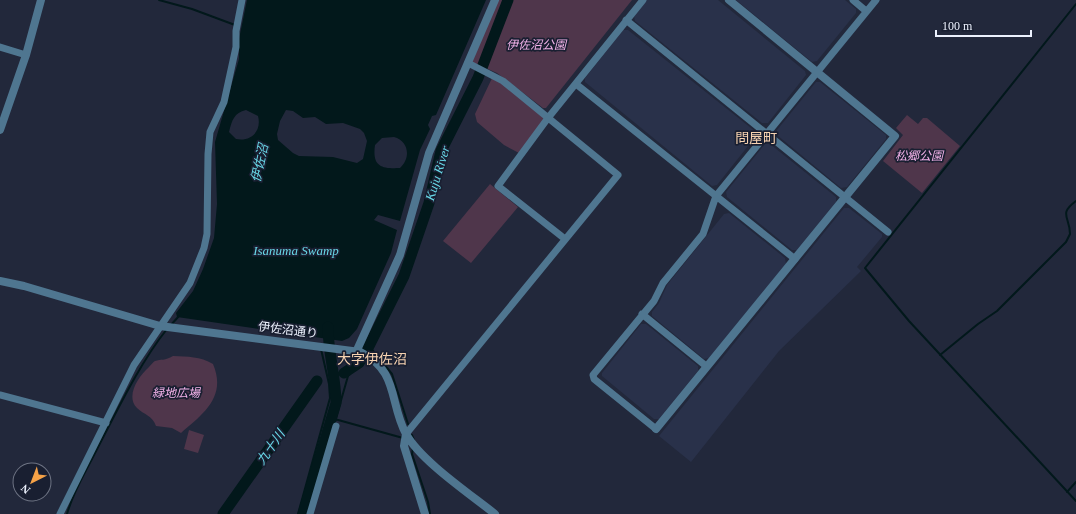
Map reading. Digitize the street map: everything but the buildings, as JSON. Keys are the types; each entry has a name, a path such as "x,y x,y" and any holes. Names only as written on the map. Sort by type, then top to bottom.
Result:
{"street":[{"path":"0,130 2,116 26,55 41,0"},
{"path":"60,514 74,483 106,423 134,365 190,283 208,234 208,154 210,132 224,102 236,47 236,31 242,0"},
{"path":"358,351 400,255 429,153 495,0"},
{"path":"565,239 498,186 548,118 643,0"},
{"path":"729,0 817,71 895,134 656,429 594,379 593,376 654,301 663,283 703,234 716,196 817,71 876,0"},
{"path":"853,0 866,11"},
{"path":"626,20 888,232"},
{"path":"0,47 26,55"},
{"path":"425,514 404,446 406,434 618,175 548,118 546,114 503,81 488,72 468,64"},
{"path":"576,84 795,259"},
{"name":"伊佐沼通り","path":"0,281 24,286 160,326 358,351 370,356 386,374 392,386 400,420 406,434 417,450 495,514"},
{"path":"642,314 706,366"},
{"path":"0,395 106,423"},
{"path":"310,514 336,426"}],"shaded area":[{"path":"647,0 718,0 805,71 806,75 768,123 762,123 635,21 634,16"},
{"path":"736,0 845,0 856,9 856,13 817,61 812,62"},
{"path":"623,30 628,30 756,132 756,136 717,185 712,186 585,82 585,78"},
{"path":"816,82 820,82 886,135 886,139 847,187 841,188 777,135 777,130"},
{"path":"765,144 770,144 836,197 836,202 797,250 792,250 727,197 726,192"},
{"path":"844,208 849,208 882,234 882,237 857,267 861,271 779,351 691,462 659,436"},
{"path":"729,213 785,258 786,264 709,358 704,359 652,316 652,312 659,303 667,285 724,214"},
{"path":"641,324 646,324 698,366 698,371 659,419 654,419 602,376 602,373"}],"green space":[{"name":"伊佐沼公園","path":"498,0 632,0 546,108 543,108 497,73 472,62"},
{"path":"493,76 543,116 544,121 519,153 504,145 477,122 475,114"},
{"name":"松郷公園","path":"907,115 918,124 923,118 927,118 960,146 922,193 883,161 903,135 896,128"},
{"path":"490,184 518,207 471,263 443,241"},
{"name":"緑地広場","path":"173,356 194,357 208,361 213,364 217,376 215,395 210,404 197,419 181,433 172,428 156,426 150,417 137,408 132,398 137,381 152,363"},
{"path":"189,430 204,435 198,453 184,449"}],"water":[{"name":"Isanuma Swamp","path":"247,0 486,0 436,115 432,116 428,125 430,129 420,150 400,221 378,215 374,220 397,230 391,253 357,329 349,338 342,341 177,317 176,313 193,291 214,238 217,204 215,142 239,59 239,39","holes":["246,110 258,116 259,121 257,131 251,137 246,139 236,139 229,132 231,124 236,115","286,110 293,111 303,118 315,117 326,124 343,123 360,129 364,133 367,141 363,159 357,163 333,157 299,156 293,153 278,140 277,134 280,121","394,137 403,142 407,150 407,155 404,164 400,168 383,167 377,162 374,152 375,145 382,138"]}],"waterway":[{"path":"159,0 192,9 235,25"},
{"name":"Kuju River","path":"344,373 359,363 404,276 429,203 441,151 478,78 508,0"},
{"path":"1076,4 865,268 909,321 1076,501"},
{"path":"940,355 978,324 997,311 1066,242 1070,234 1066,213 1067,209 1076,201"},
{"path":"170,326 179,316"},
{"path":"303,514 336,403 328,327"},
{"path":"67,514 72,498 128,389 167,329"},
{"path":"369,346 392,374 408,424"},
{"path":"298,514 330,398 329,384 321,349"},
{"path":"334,425 348,376 359,363"},
{"name":"九十川","path":"223,514 317,381"},
{"path":"331,418 403,438"},
{"path":"412,435 414,440"},
{"path":"413,448 412,454 428,502 430,514"},
{"path":"1067,492 1076,482"}],"district":[{"name":"問屋町","path":"756,138"},
{"name":"大字伊佐沼","path":"372,359"}],"water label":[{"name":"伊佐沼","path":"259,163"}]}
